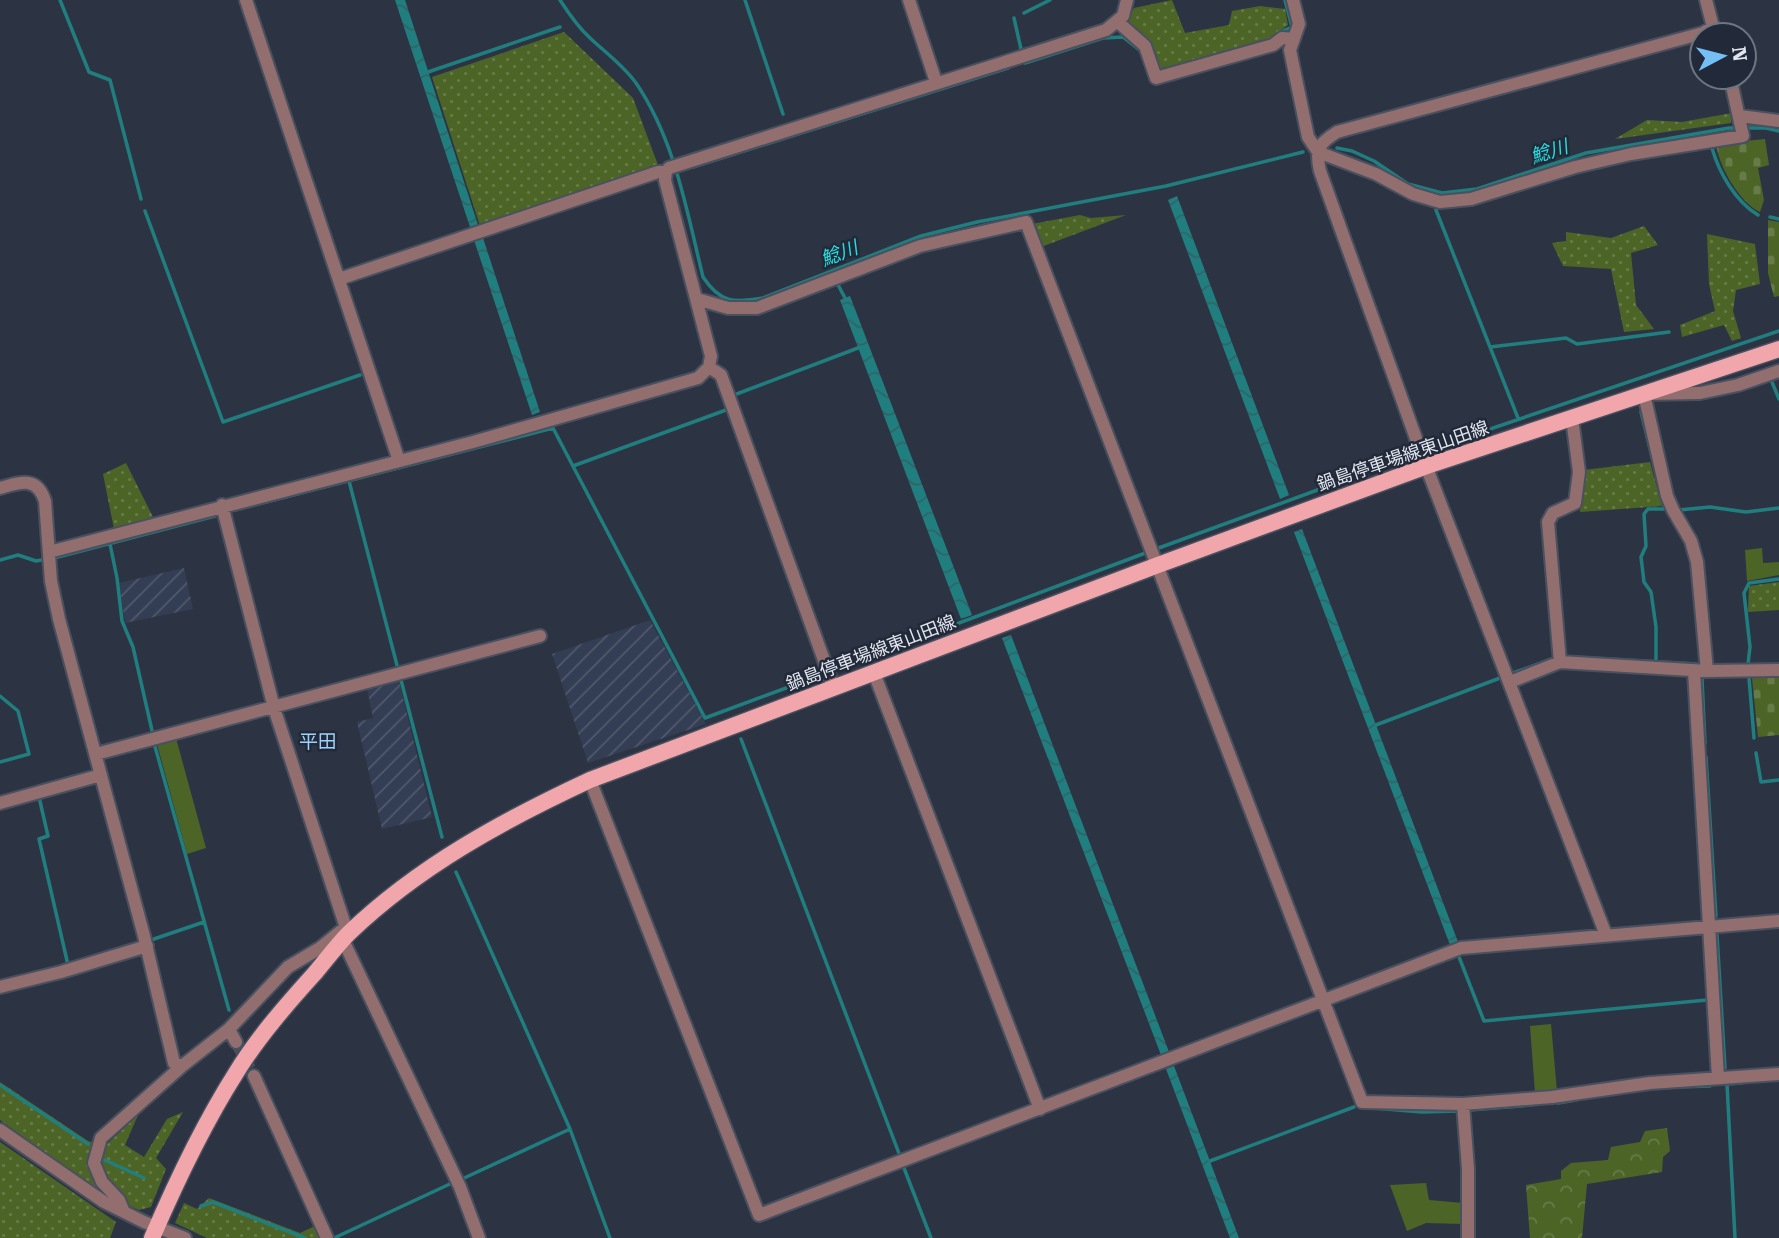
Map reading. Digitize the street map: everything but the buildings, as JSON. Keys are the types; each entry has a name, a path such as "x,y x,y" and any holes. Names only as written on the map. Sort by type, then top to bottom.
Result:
{"main road":[{"name":"鍋島停車場線東山田線","path":"154,1233 198,1140 236,1071 285,1006 346,934 410,883 464,845 516,814 831,677 874,673 1154,555 1779,349"}],"street":[{"path":"246,0 399,461"},
{"path":"909,0 936,82"},
{"path":"339,279 658,172 1106,30 1123,16 1127,0"},
{"path":"1293,0 1299,24 1290,50 1308,137 1318,152 1376,174 1413,194 1440,202 1471,199 1631,153 1743,136 1734,91"},
{"path":"1706,0 1712,21"},
{"path":"1118,22 1146,46 1156,78 1273,45 1282,38 1294,40"},
{"path":"1606,935 1427,467 1320,171 1318,152 1322,141 1337,132 1688,37"},
{"path":"1740,116 1779,121"},
{"path":"50,557 222,505 473,442 698,377 709,367 711,356 665,180 667,170"},
{"path":"697,299 728,308 757,308 920,246 1026,222 1362,1102 1463,1104 1552,1097 1650,1083 1779,1074"},
{"path":"709,367 721,375 831,677"},
{"path":"1718,1078 1697,562 1691,541 1667,496 1644,394 1700,393 1738,385 1779,371"},
{"path":"1560,662 1548,522 1553,513 1575,503 1579,472 1572,418"},
{"path":"0,488 29,483 42,491 59,619 147,946 174,1063 181,1066"},
{"path":"222,505 274,708 346,934 460,1187 479,1238"},
{"path":"96,754 540,636"},
{"path":"1510,682 1560,662 1700,671 1779,670"},
{"path":"874,673 1040,1110"},
{"path":"0,803 101,775"},
{"path":"590,780 759,1215 1461,948 1779,921"},
{"path":"124,1212 119,1200 102,1182 94,1163 101,1138 181,1066 229,1029 288,967 346,934"},
{"path":"0,987 147,946"},
{"path":"229,1029 236,1042"},
{"path":"254,1076 327,1238"},
{"path":"1463,1104 1468,1169 1468,1238"},
{"path":"0,1130 154,1233 185,1238"}],"shaded area":[{"path":"184,568 193,609 125,623 119,583"},
{"path":"650,620 706,724 588,763 552,654"},
{"path":"399,681 432,817 382,829 357,722 373,718 367,689"}],"green space":[{"path":"1172,0 1185,33 1229,25 1232,11 1260,6 1285,9 1288,25 1267,40 1159,69 1150,44 1127,20 1134,8"},
{"path":"564,32 633,98 658,165 480,226 432,77"},
{"path":"1732,113 1731,123 1615,139 1647,120 1682,122"},
{"path":"1765,139 1769,165 1758,168 1764,200 1760,212 1738,193 1721,163 1716,144"},
{"path":"1080,215 1091,218 1126,215 1041,247 1032,224"},
{"path":"1768,220 1779,222 1779,296 1774,297 1768,273"},
{"path":"1644,226 1658,245 1631,253 1636,305 1654,329 1624,332 1611,269 1563,266 1552,243 1566,241 1566,232 1611,238"},
{"path":"1707,234 1755,244 1760,284 1736,290 1733,311 1741,338 1732,341 1724,325 1682,337 1680,325 1715,311 1709,284"},
{"path":"1650,462 1662,506 1580,512 1584,470"},
{"path":"126,463 154,519 114,529 103,474"},
{"path":"1762,548 1763,563 1779,562 1779,575 1747,581 1745,550"},
{"path":"1779,582 1779,610 1748,612 1749,586"},
{"path":"1779,676 1779,735 1758,737 1752,678"},
{"path":"176,738 206,848 187,854 157,744"},
{"path":"1551,1024 1557,1091 1535,1093 1530,1026"},
{"path":"0,1082 88,1141 105,1146 138,1115 125,1145 144,1157 167,1119 183,1112 156,1158 166,1169 151,1207 139,1210 102,1194 0,1120"},
{"path":"1667,1128 1670,1151 1663,1157 1662,1172 1587,1184 1582,1238 1530,1238 1526,1185 1561,1179 1561,1171 1571,1163 1608,1160 1611,1147 1640,1142 1645,1131"},
{"path":"0,1142 116,1222 110,1238 0,1238"},
{"path":"1426,1183 1429,1200 1463,1203 1464,1224 1426,1223 1407,1231 1390,1185"},
{"path":"209,1198 300,1233 315,1226 322,1238 207,1238 175,1223 184,1203 197,1209"}],"water":[{"path":"395,0 405,0 478,225 470,227"},
{"path":"1177,196 1289,495 1280,499 1168,200"},
{"path":"483,238 540,412 532,415 474,240"},
{"path":"850,296 972,615 961,619 840,300"},
{"path":"1302,529 1458,942 1450,945 1294,532"},
{"path":"1011,635 1169,1052 1161,1055 1002,638"},
{"path":"1174,1066 1239,1238 1230,1238 1166,1069"}],"waterway":[{"path":"60,0 89,72 110,80 141,199"},
{"name":"鯰川","path":"560,0 590,38 631,77 649,105 661,128 678,177 703,277 715,292 728,299 763,298 921,236 977,222 1166,186 1303,152"},
{"path":"745,0 783,114"},
{"path":"1024,13 1050,0"},
{"path":"1273,38 1292,27 1285,0"},
{"path":"1014,18 1021,49"},
{"path":"428,72 560,27"},
{"path":"1025,63 1103,38 1123,37 1142,52"},
{"path":"693,167 1008,68"},
{"name":"鯰川","path":"1337,148 1352,151 1374,161 1408,184 1442,193 1477,189 1586,153 1729,128 1766,128 1779,131"},
{"path":"1712,148 1729,186 1743,203 1758,215"},
{"path":"1436,210 1518,418"},
{"path":"145,211 223,422 360,375"},
{"path":"1770,217 1779,219"},
{"path":"836,281 845,298"},
{"path":"1431,449 1779,331"},
{"path":"1490,347 1566,338 1577,344 1669,332"},
{"path":"734,395 858,348"},
{"path":"1772,382 1779,399"},
{"path":"573,466 726,410"},
{"path":"1641,412 1665,509 1648,509 1644,514 1646,546 1641,557 1644,582 1651,592 1656,627 1656,661"},
{"path":"235,510 553,428 705,718 824,674"},
{"path":"1156,549 1413,455"},
{"path":"349,481 398,669"},
{"path":"1679,510 1710,507 1746,512 1779,508"},
{"path":"0,560 18,555 36,561 58,557 215,516"},
{"path":"110,544 122,621 133,647 153,735"},
{"path":"831,671 1148,552"},
{"path":"1748,664 1750,647 1744,593 1749,583 1779,579"},
{"path":"1573,657 1696,664"},
{"path":"1513,673 1552,659"},
{"path":"1773,664 1779,664"},
{"path":"1376,725 1500,678"},
{"path":"1749,678 1754,738"},
{"path":"1702,679 1705,743"},
{"path":"401,680 442,837"},
{"path":"0,696 18,711 29,754 0,762"},
{"path":"741,739 900,1156"},
{"path":"154,743 229,1010"},
{"path":"1756,753 1761,782 1779,780"},
{"path":"1706,757 1716,916"},
{"path":"36,798 39,797 48,836 39,839 68,965 71,964"},
{"path":"456,872 570,1129 610,1238"},
{"path":"151,940 204,922"},
{"path":"1717,935 1725,1068"},
{"path":"1459,957 1484,1021 1707,1000"},
{"path":"1735,1238 1727,1084 1742,1083"},
{"path":"0,1085 88,1144"},
{"path":"1677,1087 1710,1086"},
{"path":"1558,1103 1576,1100"},
{"path":"1470,1110 1531,1105"},
{"path":"1210,1161 1354,1107"},
{"path":"1373,1108 1422,1112 1458,1111"},
{"path":"462,1179 570,1129"},
{"path":"105,1160 144,1178"},
{"path":"904,1168 931,1238"},
{"path":"334,1238 452,1183"},
{"path":"201,1206 213,1202 305,1238"}],"tunnel":[{"path":"236,1042 254,1076"}],"district":[{"name":"平田","path":"318,741"}]}
